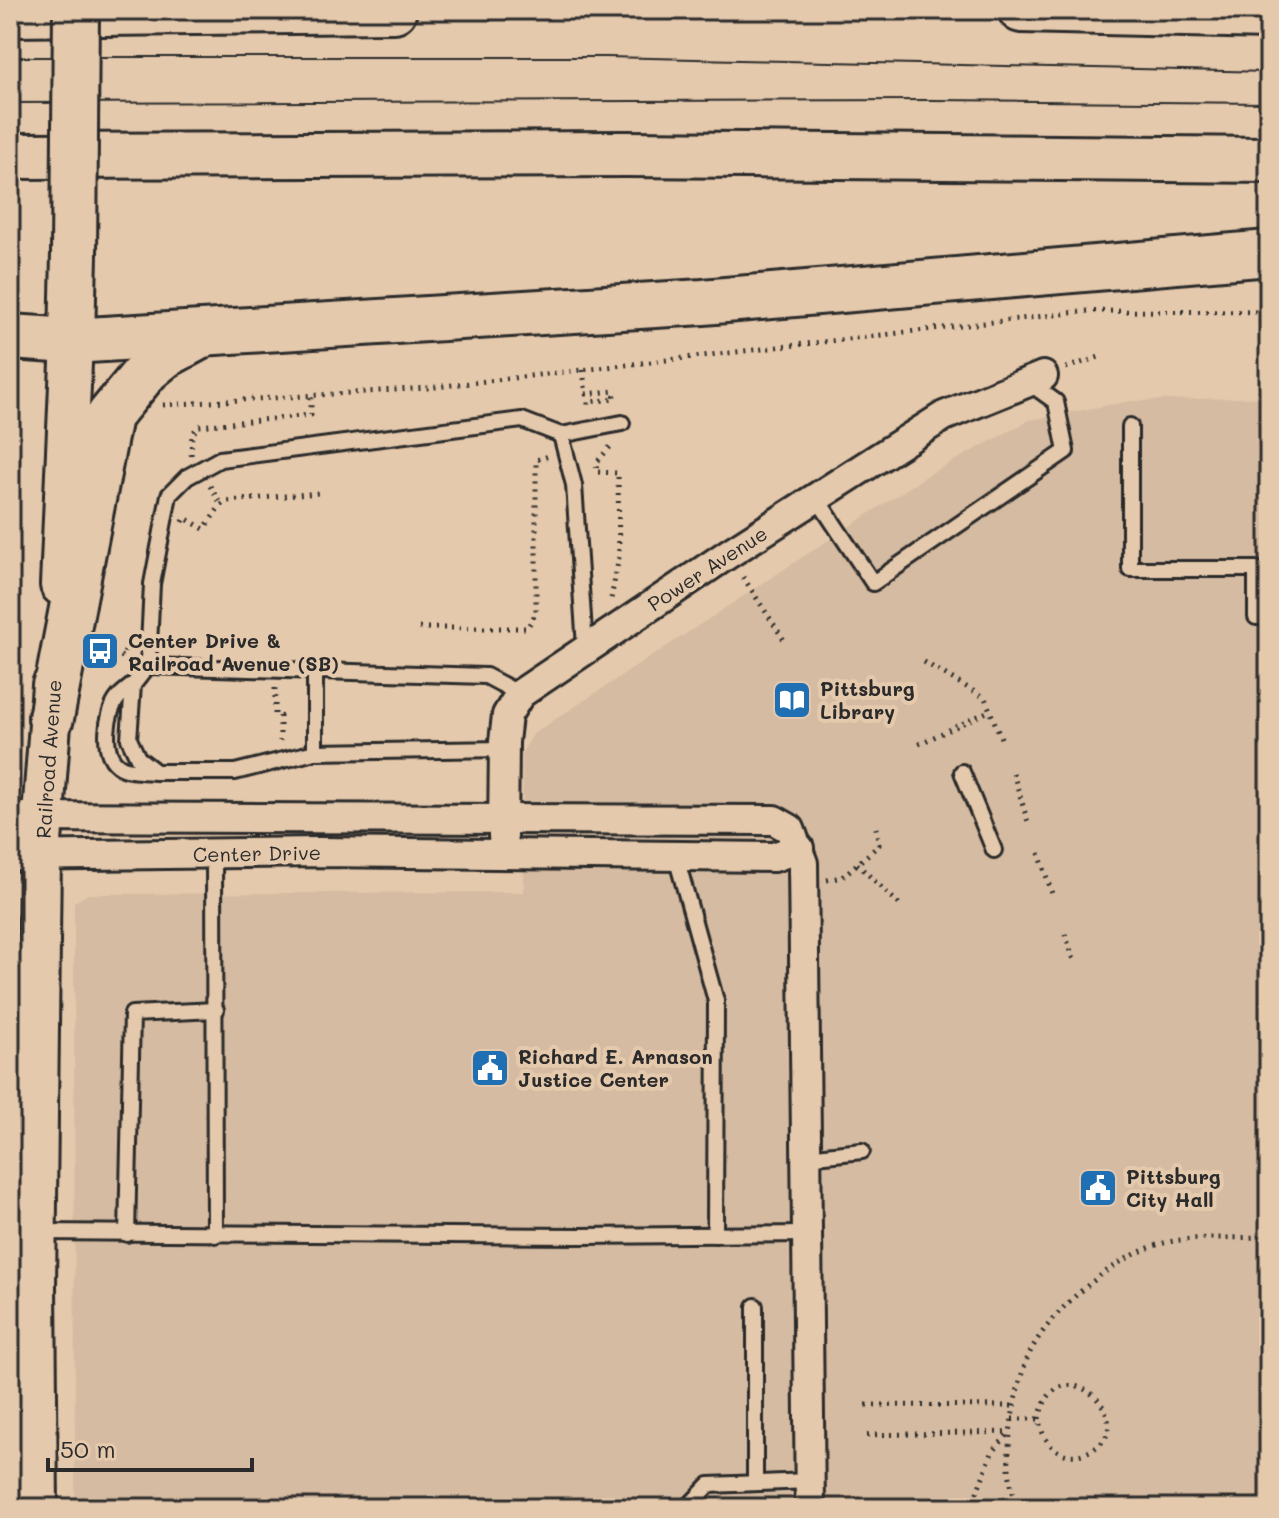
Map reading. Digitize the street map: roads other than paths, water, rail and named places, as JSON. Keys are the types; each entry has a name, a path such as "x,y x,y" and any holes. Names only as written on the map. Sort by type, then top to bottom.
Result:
{"main road":[{"name":"Railroad Avenue","path":"37,1508 22,1286 37,1232 26,836 51,718 64,544 74,254 76,10"},
{"path":"10,14 394,10"},
{"path":"1021,10 1269,16"},
{"path":"10,156 627,154 1269,160"},
{"path":"10,337 72,341 203,335 703,302 1269,253"},
{"path":"51,718 109,416 147,370 164,356 203,335"}],"street":[{"name":"Power Avenue","path":"520,694 585,647 944,416 1035,379"},
{"path":"504,853 507,715 520,694"},
{"name":"Center Drive","path":"503,816 774,820 790,829 799,848 774,857 504,853 214,854 26,836 503,816"},
{"path":"799,848 803,863 810,1495"}],"lane":[{"path":"816,497 873,583 1066,451 1056,402 1035,379"},
{"path":"504,749 315,752 235,772 156,772 119,767 110,757 107,731 117,699 148,666 152,584 169,495 187,477 220,459 522,420 561,435 622,423"},
{"path":"1130,426 1130,569 1256,569 1256,617 1269,617"},
{"path":"561,435 574,485 585,647"},
{"path":"148,666 486,676 520,694"},
{"path":"315,671 315,752"},
{"path":"133,685 129,739 138,758 156,772"},
{"path":"962,772 994,850"},
{"path":"214,854 215,1235"},
{"path":"676,857 716,1001 715,1235"},
{"path":"127,1234 132,1014 216,1010"},
{"path":"807,1157 862,1151"},
{"path":"37,1232 215,1235 808,1234"},
{"path":"755,1306 755,1481"},
{"path":"687,1508 709,1485 755,1481 810,1495"}],"tram line":[{"path":"10,57 606,57 1269,72"},
{"path":"10,103 932,100 1269,103"}],"place":[{"name":"Center Drive & Railroad Avenue (SB)","path":"100,651"},
{"name":"Pittsburg Library","path":"792,700"},
{"name":"Richard E. Arnason Justice Center","path":"490,1068"},
{"name":"Pittsburg City Hall","path":"1098,1188"}]}
